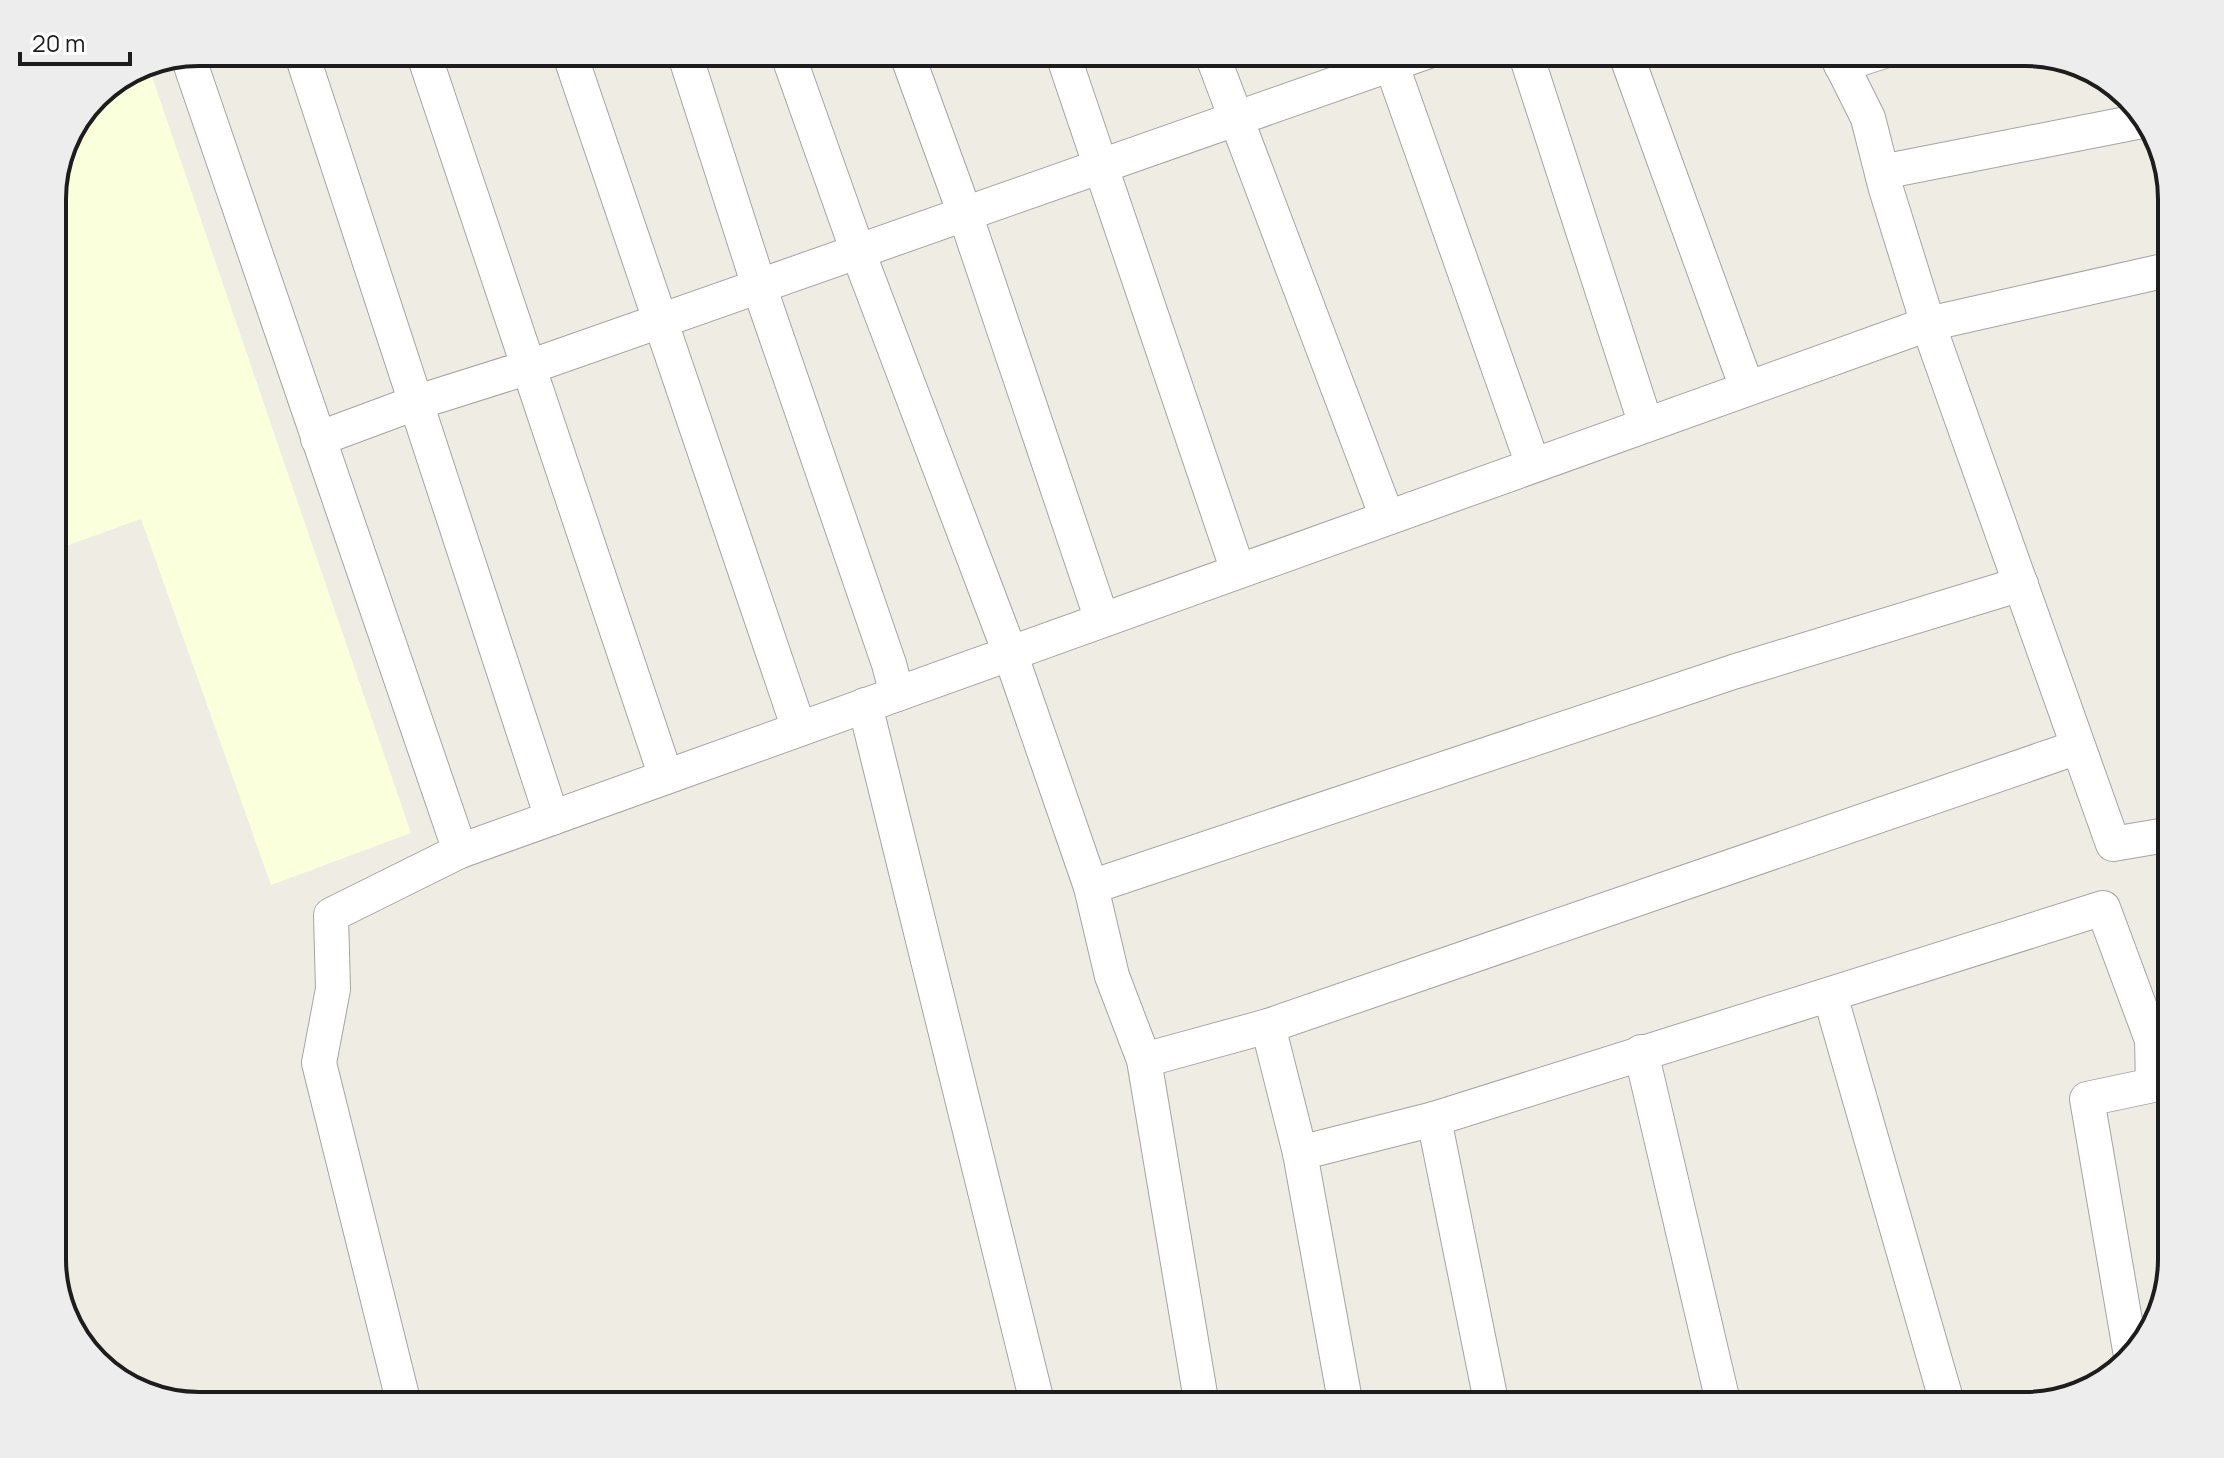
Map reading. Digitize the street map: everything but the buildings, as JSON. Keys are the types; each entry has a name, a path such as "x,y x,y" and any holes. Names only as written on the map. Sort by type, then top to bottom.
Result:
{"street":[{"path":"306,66 552,818"},
{"path":"428,66 666,777"},
{"path":"574,66 799,729"},
{"path":"688,66 759,286 897,694"},
{"path":"792,66 858,252 1010,653 1091,887 1112,976 1144,1060 1200,1392"},
{"path":"911,66 965,214 1102,620"},
{"path":"1067,66 1238,571"},
{"path":"1216,66 1387,517"},
{"path":"318,439 1236,119 1369,66"},
{"path":"1392,66 1533,465"},
{"path":"1530,66 1646,425"},
{"path":"1630,66 1747,388"},
{"path":"1842,66 1868,118 1928,324 2113,844 2158,836"},
{"path":"191,67 460,851"},
{"path":"1882,172 2134,123"},
{"path":"401,1392 319,1063 333,989 331,915 460,851 1928,324 2158,272"},
{"path":"1091,887 1733,672 2021,584"},
{"path":"865,705 1035,1392"},
{"path":"1144,1060 1268,1026 2078,747"},
{"path":"1300,1153 1434,1119 2103,908 2152,1040 2153,1085 2087,1099 2129,1342"},
{"path":"1830,995 1944,1392"},
{"path":"1268,1026 1300,1153 1343,1392"},
{"path":"1641,1052 1721,1392"},
{"path":"1434,1119 1489,1392"}],"shaded area":[{"path":"151,75 411,833 271,885 141,519 66,546 66,190 76,148 88,125 125,88"}]}
